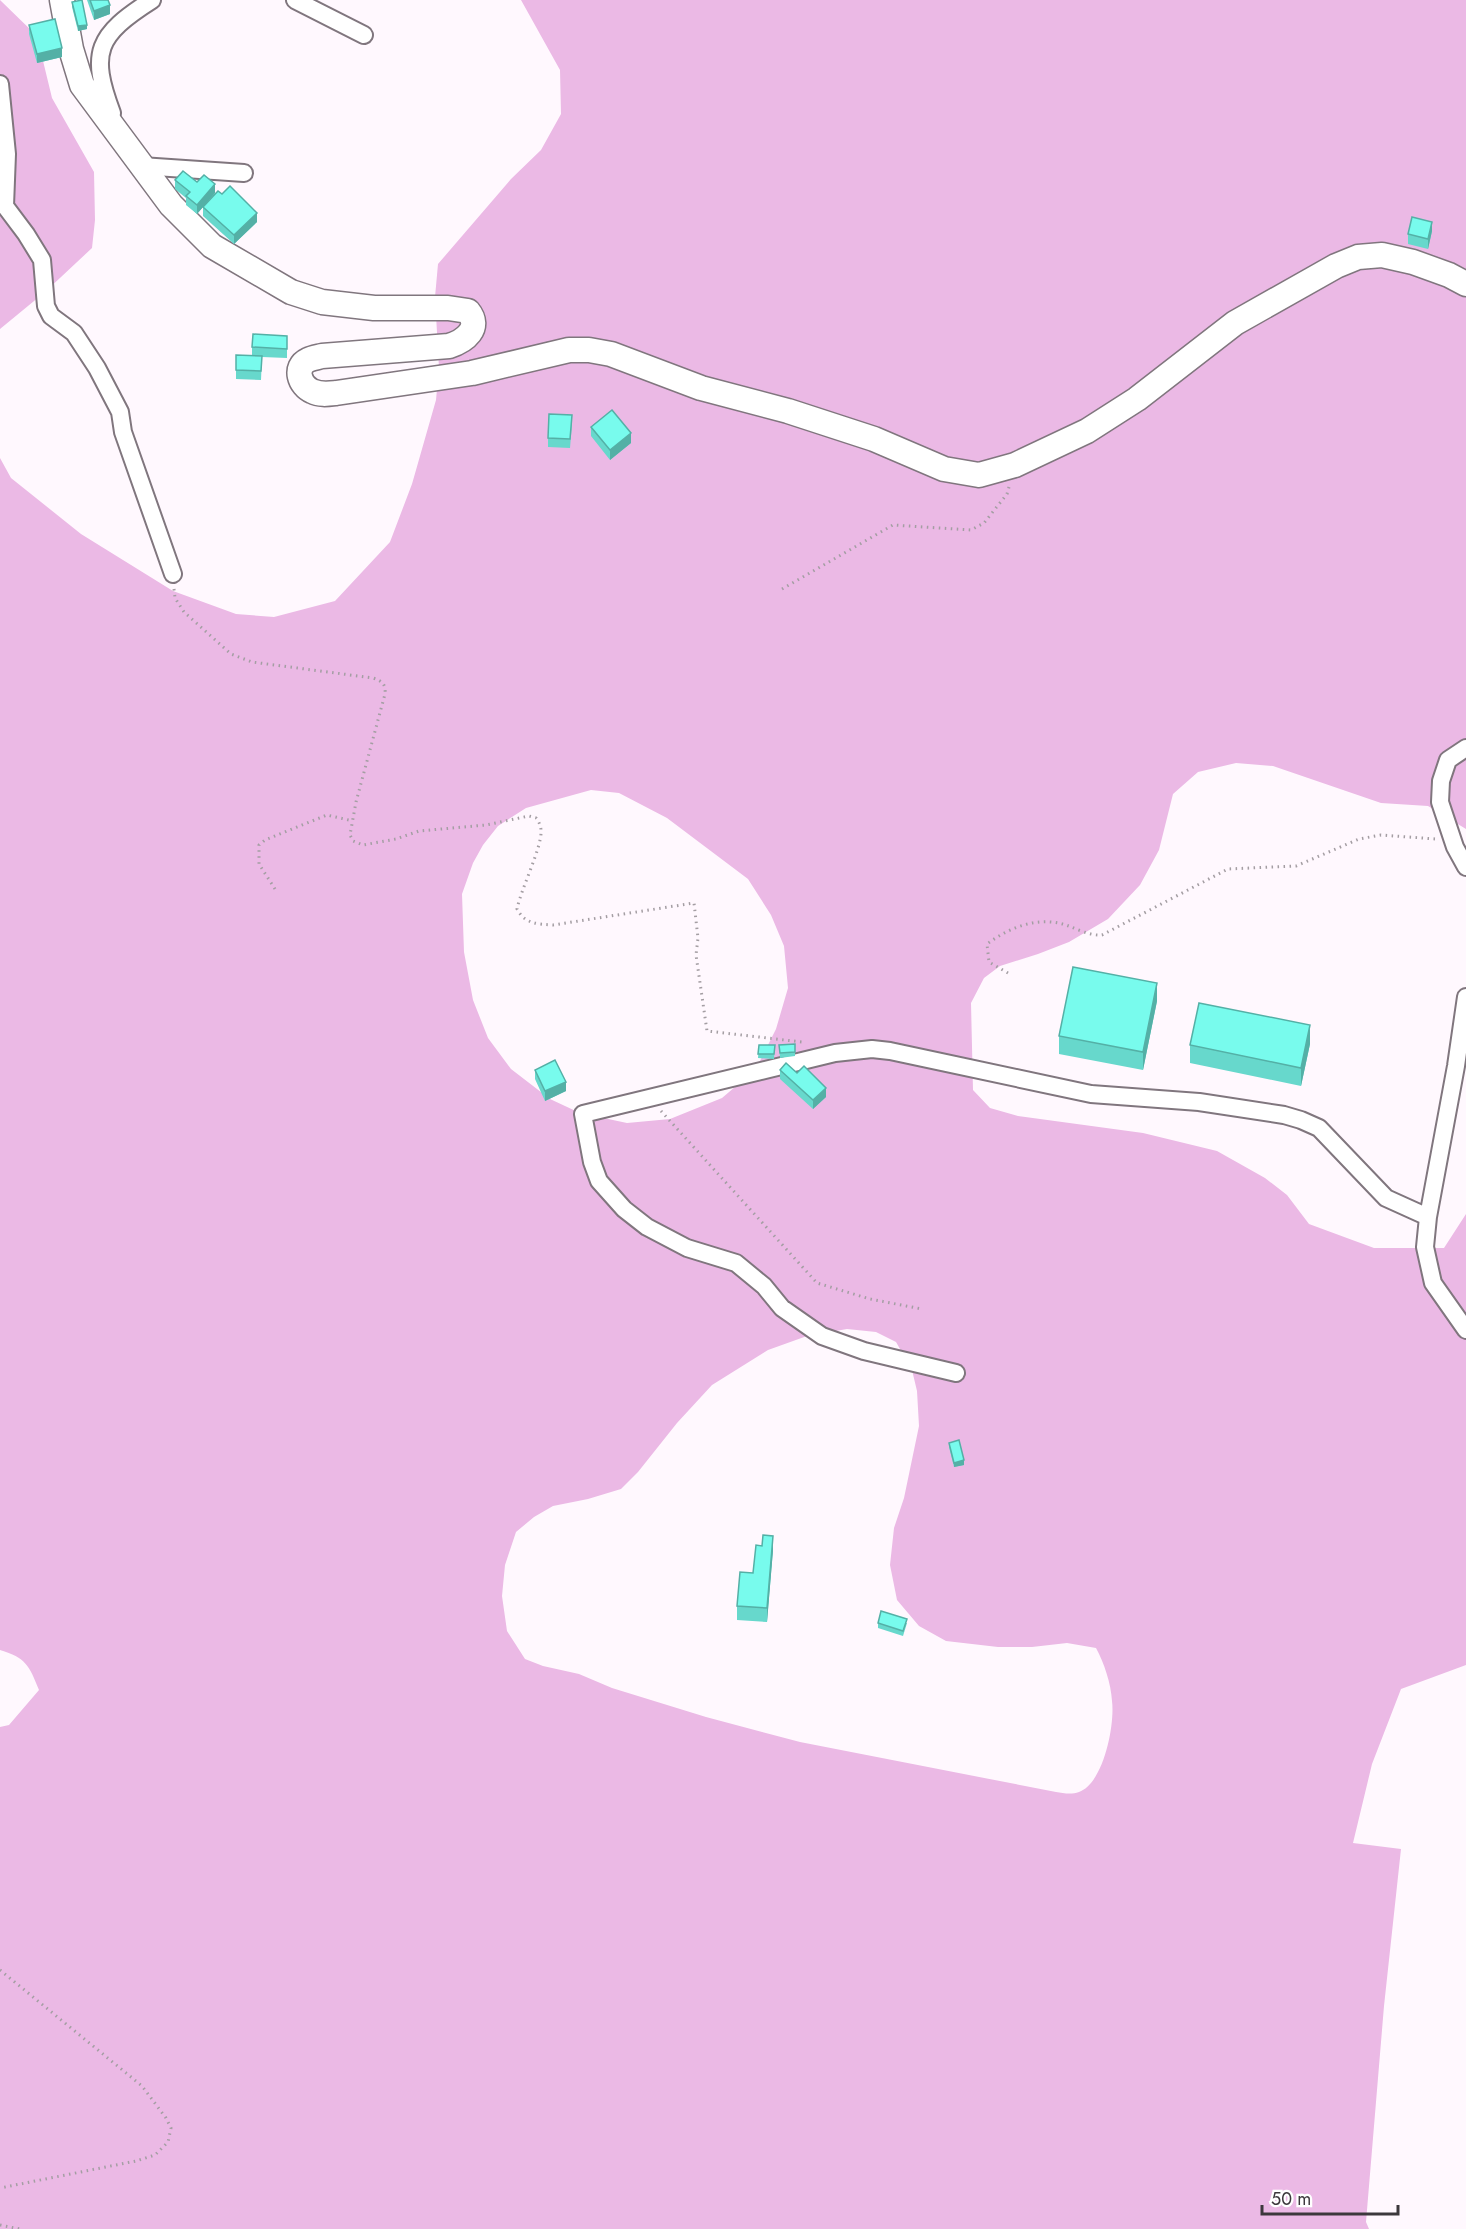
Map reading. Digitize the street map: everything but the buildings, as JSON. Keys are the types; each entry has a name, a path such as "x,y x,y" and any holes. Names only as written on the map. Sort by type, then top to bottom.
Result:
{"street":[{"path":"62,0 71,49 82,85 171,205 212,246 291,292 321,302 374,308 448,308 468,311 471,315 472,328 466,338 462,342 449,346 322,356 308,360 299,373 304,387 324,394 472,373 569,350 589,350 611,354 701,388 788,411 874,439 944,469 979,475 1015,465 1087,431 1137,399 1235,323 1336,266 1358,257 1382,255 1413,262 1466,284"},
{"path":"108,123 112,113 102,85 99,68 102,46 115,26 152,0"},
{"path":"295,0 364,35"},
{"path":"0,84 7,154 5,206 42,260 46,306 51,316 74,333 97,368 120,412 123,432 174,574"},
{"path":"141,166 244,173"},
{"path":"1466,748 1448,760 1441,781 1440,802 1452,840 1466,867"},
{"path":"1466,997 1456,1066 1428,1217 1425,1247 1433,1283 1466,1330"},
{"path":"956,1373 864,1352 822,1336 782,1308 764,1286 736,1263 687,1248 647,1227 624,1209 599,1181 592,1162 583,1114 837,1053 872,1049 890,1051 1091,1094 1199,1102 1284,1115 1319,1128 1386,1198 1428,1217"}],"path":[{"path":"782,589 893,525 971,530 984,523 1007,494 1015,465"},
{"path":"174,574 175,598 184,612 231,654 252,662 382,681 386,687 385,694 353,821 350,835 353,841 363,845 396,839 419,831 486,825 529,816 536,818 541,829 541,840 520,894 517,909 522,918 532,923 553,925 694,903 698,938 696,955 707,1031 820,1044 837,1053"},
{"path":"274,889 259,864 259,845 265,840 327,815 353,821"},
{"path":"1008,973 989,962 987,944 996,937 1037,921 1057,923 1102,935 1228,869 1296,866 1359,839 1381,836 1452,840"},
{"path":"650,1099 817,1283 870,1299 922,1309"},
{"path":"0,1970 142,2086 171,2128 168,2142 155,2155 136,2161 0,2188"},
{"path":"0,2225 20,2229"}],"shaded area":[{"path":"0,0 37,36 52,98 94,172 95,220 92,248 45,292 0,329"},
{"path":"521,0 1466,0 1466,829 1428,806 1381,803 1273,766 1236,763 1198,772 1173,794 1159,850 1140,885 1108,919 1069,942 1000,966 984,978 971,1003 973,1090 990,1108 1018,1116 1143,1133 1217,1151 1265,1178 1287,1195 1309,1224 1374,1248 1444,1248 1466,1214 1466,1665 1401,1689 1372,1764 1353,1843 1401,1849 1384,2006 1366,2222 1369,2229 0,2229 0,1727 9,1725 39,1690 26,1664 16,1656 0,1650 0,458 11,478 81,534 173,591 236,614 274,617 335,601 390,542 412,484 436,400 439,368 435,297 438,264 511,179 541,150 561,114 560,70","holes":["591,790 619,793 667,818 748,879 771,915 784,946 788,988 776,1029 756,1069 722,1098 670,1119 627,1123 580,1113 550,1099 511,1069 488,1038 473,1000 464,952 462,894 473,863 483,845 498,826 526,808","847,1329 876,1332 896,1342 912,1370 917,1391 919,1426 904,1498 894,1528 890,1565 897,1600 919,1626 946,1641 998,1647 1032,1647 1067,1643 1096,1648 1107,1673 1110,1687 1112,1724 1101,1765 1088,1786 1079,1792 1070,1794 1056,1792 800,1742 706,1717 612,1688 579,1674 543,1666 525,1659 507,1631 502,1596 505,1565 516,1532 534,1517 553,1506 621,1489 712,1385 768,1350 807,1336"]}]}
